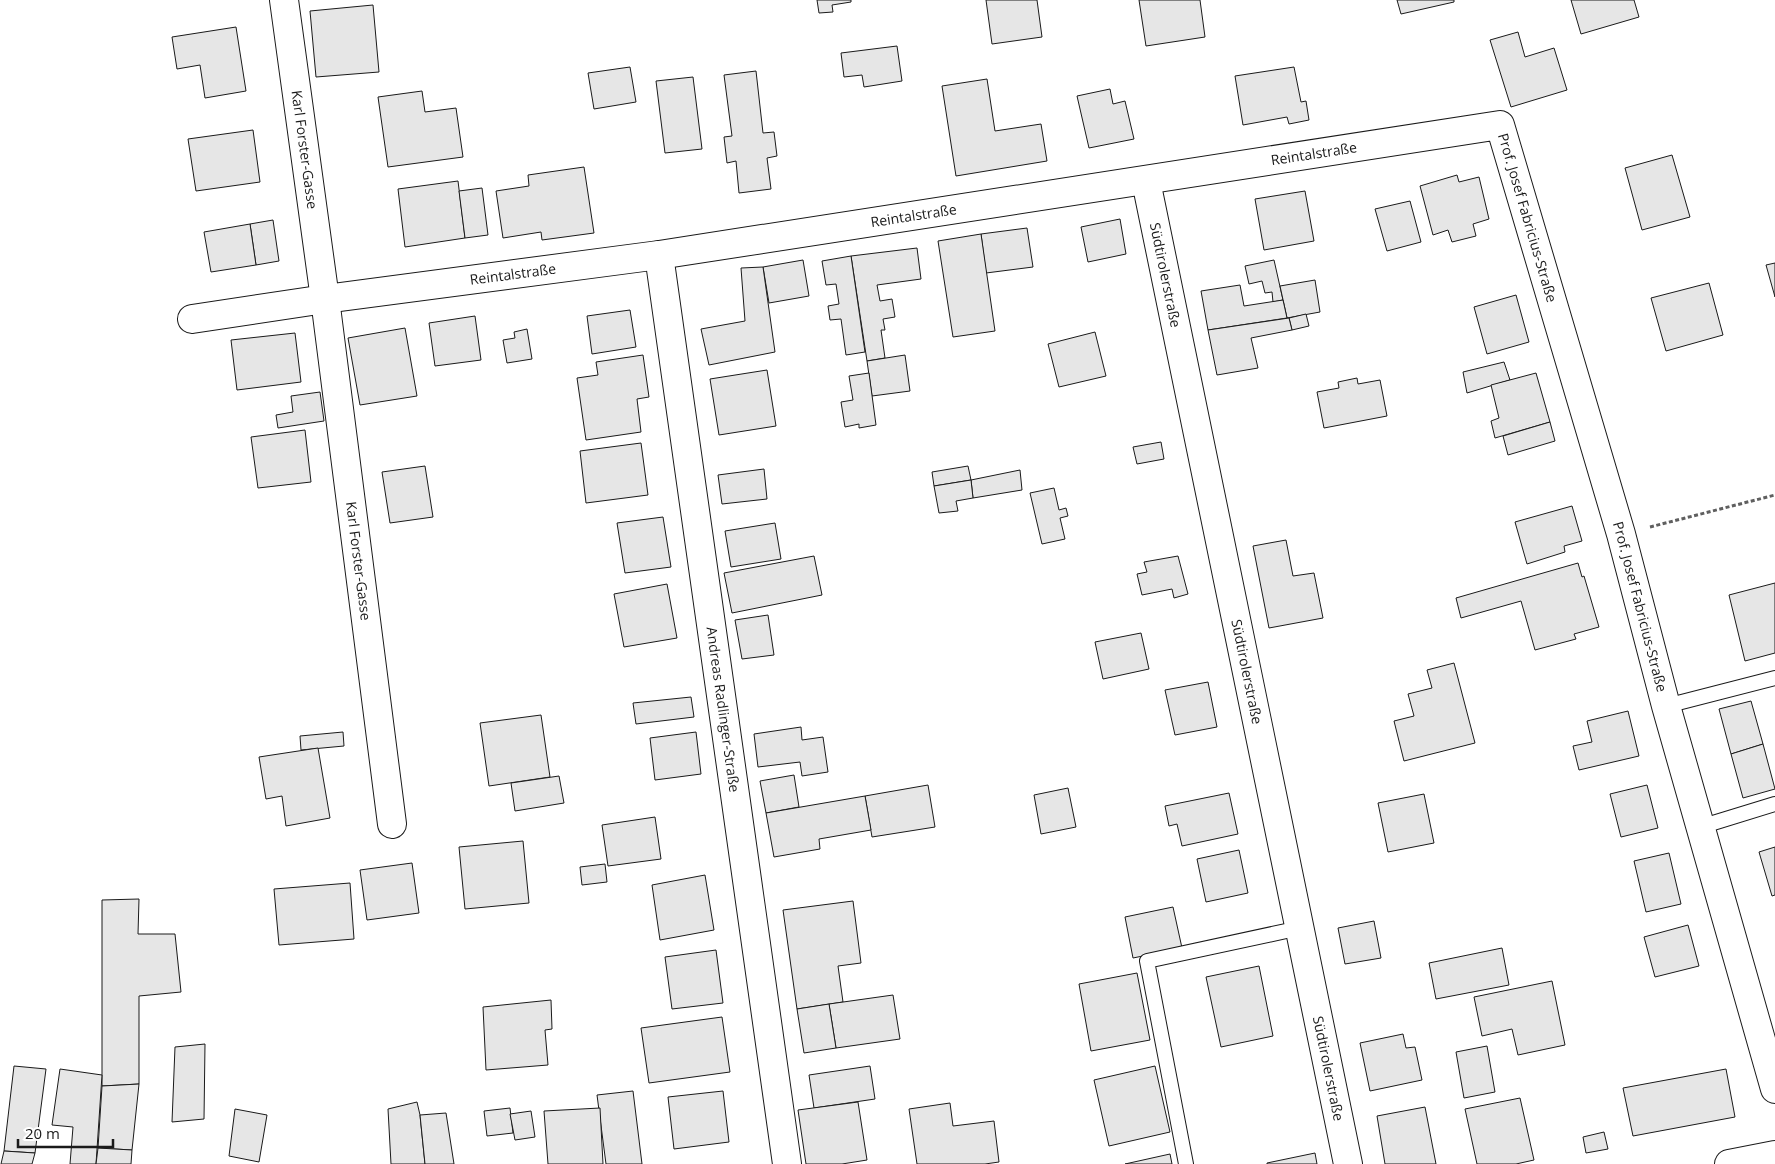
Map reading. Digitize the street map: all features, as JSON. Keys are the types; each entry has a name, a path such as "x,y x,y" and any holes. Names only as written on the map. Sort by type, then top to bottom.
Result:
{"street":[{"name":"Karl Forster-Gasse","path":"284,0 325,299 392,824"},
{"name":"Reintalstraße","path":"325,299 659,255 1500,125"},
{"name":"Prof. Josef Fabricius-Straße","path":"1500,125 1622,534 1666,706 1775,1088"},
{"name":"Südtirolerstraße","path":"1146,180 1348,1164"},
{"name":"Andreas Radlinger-Straße","path":"659,255 787,1164"},
{"path":"192,319 325,299"},
{"path":"1729,1164 1775,1155"}],"lane":[{"path":"1666,706 1775,678"},
{"path":"1700,827 1775,804"},
{"path":"1186,1164 1147,961 1300,928"}],"path":[{"path":"1622,534 1775,495"}],"building":[{"path":"817,0 851,0 851,2 832,5 833,12 819,13"},
{"path":"986,0 1037,0 1042,37 992,44"},
{"path":"1139,0 1200,0 1205,37 1146,46"},
{"path":"1397,0 1454,0 1454,2 1401,14"},
{"path":"1571,0 1634,0 1639,17 1581,34"},
{"path":"373,5 379,72 316,77 310,11"},
{"path":"236,27 246,91 205,98 200,65 177,69 172,37"},
{"path":"1518,32 1525,57 1554,48 1567,90 1511,107 1490,40"},
{"path":"897,46 902,81 864,87 862,75 844,77 841,53"},
{"path":"630,67 636,102 594,109 588,73"},
{"path":"1294,67 1301,102 1306,101 1309,120 1289,124 1287,117 1243,125 1235,76"},
{"path":"756,71 763,133 774,132 777,156 767,158 771,189 739,193 736,161 727,163 724,137 732,136 724,75"},
{"path":"693,77 702,149 665,153 656,81"},
{"path":"987,79 995,131 1041,124 1047,161 956,176 942,86"},
{"path":"1110,89 1113,104 1125,101 1134,139 1089,148 1077,96"},
{"path":"422,91 425,112 456,108 463,157 388,167 378,97"},
{"path":"253,130 260,182 196,191 188,139"},
{"path":"1672,155 1690,217 1642,230 1625,168"},
{"path":"584,167 594,233 542,240 541,232 503,238 496,191 529,186 528,175"},
{"path":"1457,175 1459,182 1479,177 1489,219 1473,224 1476,236 1452,242 1448,230 1433,235 1420,186"},
{"path":"458,181 465,238 405,247 398,189"},
{"path":"482,188 488,235 465,238 459,191"},
{"path":"1305,191 1314,241 1264,250 1255,199"},
{"path":"1410,201 1421,242 1387,251 1375,209"},
{"path":"1120,219 1126,254 1088,262 1081,227"},
{"path":"273,220 279,261 256,265 250,224"},
{"path":"250,224 256,265 211,272 204,232"},
{"path":"1027,228 1033,267 986,273 981,234"},
{"path":"981,234 995,331 953,337 938,241"},
{"path":"917,248 921,279 877,285 880,301 892,299 895,317 883,319 885,330 881,330 885,358 867,361 851,256"},
{"path":"851,256 865,352 846,355 841,319 830,320 828,306 839,304 836,284 826,285 822,261"},
{"path":"803,260 809,296 769,303 763,267"},
{"path":"1274,260 1283,300 1273,302 1272,292 1265,293 1262,281 1249,284 1245,266"},
{"path":"1775,263 1775,297 1766,265"},
{"path":"763,267 775,352 709,365 701,329 745,321 741,268"},
{"path":"1315,280 1320,312 1287,318 1280,286"},
{"path":"1709,283 1723,335 1666,351 1651,298"},
{"path":"1240,285 1244,306 1283,300 1287,318 1208,330 1201,291"},
{"path":"1516,295 1529,342 1487,354 1474,307"},
{"path":"630,310 636,347 592,354 587,316"},
{"path":"1306,314 1309,326 1292,330 1289,318"},
{"path":"475,316 481,360 435,366 429,323"},
{"path":"1289,318 1292,330 1251,338 1258,368 1217,375 1208,330"},
{"path":"405,328 417,396 360,405 348,338"},
{"path":"527,329 532,359 507,363 503,340 515,338 514,332"},
{"path":"1095,332 1106,376 1059,387 1048,344"},
{"path":"295,333 301,382 237,390 231,340"},
{"path":"643,355 649,397 637,399 641,432 586,440 577,378 598,375 596,362"},
{"path":"905,355 910,391 872,396 867,361"},
{"path":"1504,362 1510,380 1467,393 1463,372"},
{"path":"767,370 776,426 719,435 710,379"},
{"path":"869,373 876,425 859,428 859,424 845,427 841,402 853,400 849,376"},
{"path":"1536,373 1550,422 1495,438 1491,421 1499,418 1491,385"},
{"path":"1357,378 1358,384 1380,380 1387,416 1324,428 1317,392 1339,388 1338,382"},
{"path":"320,392 324,421 278,428 276,415 293,412 291,396"},
{"path":"1550,422 1555,441 1508,455 1503,436"},
{"path":"305,430 311,482 258,488 251,437"},
{"path":"1161,442 1164,459 1137,464 1133,447"},
{"path":"641,443 648,495 586,503 580,451"},
{"path":"425,466 433,517 390,523 382,472"},
{"path":"968,466 971,480 934,486 932,472"},
{"path":"764,469 767,499 722,504 718,475"},
{"path":"1020,470 1022,490 973,498 971,480"},
{"path":"971,480 973,498 956,501 958,511 939,513 934,486"},
{"path":"1054,488 1059,510 1066,508 1068,516 1060,518 1065,539 1042,544 1030,493"},
{"path":"1572,506 1582,541 1564,546 1565,552 1527,564 1515,522"},
{"path":"663,517 671,567 625,573 617,523"},
{"path":"775,523 781,559 731,567 725,531"},
{"path":"1286,540 1293,576 1314,573 1323,618 1269,628 1253,546"},
{"path":"814,556 822,595 732,613 724,573"},
{"path":"1178,556 1188,594 1174,598 1172,589 1142,595 1137,574 1147,572 1144,562"},
{"path":"1578,563 1582,577 1584,576 1599,627 1574,634 1576,639 1535,650 1521,601 1461,618 1456,598"},
{"path":"1775,583 1775,653 1745,661 1729,595"},
{"path":"667,584 677,638 624,647 614,594"},
{"path":"768,615 774,655 742,659 735,620"},
{"path":"1141,633 1149,669 1103,679 1095,642"},
{"path":"1454,663 1475,743 1404,761 1394,721 1414,716 1408,694 1432,688 1427,670"},
{"path":"1208,682 1217,727 1175,735 1165,690"},
{"path":"691,697 694,717 636,724 633,703"},
{"path":"1751,701 1763,744 1731,754 1719,709"},
{"path":"1628,711 1639,756 1579,770 1573,746 1592,742 1587,721"},
{"path":"541,715 550,777 489,786 480,723"},
{"path":"801,727 802,740 823,737 828,772 802,776 800,762 758,767 754,734"},
{"path":"343,732 344,746 301,750 300,736"},
{"path":"696,732 701,774 655,780 650,738"},
{"path":"1763,744 1775,789 1743,798 1731,754"},
{"path":"318,748 330,818 286,826 282,796 266,799 259,757"},
{"path":"794,775 799,807 766,813 760,781"},
{"path":"559,776 564,803 515,811 511,783"},
{"path":"928,785 935,827 872,837 865,796"},
{"path":"1647,785 1658,828 1621,837 1610,794"},
{"path":"1068,788 1076,827 1041,834 1034,795"},
{"path":"1229,793 1238,834 1182,846 1177,824 1169,826 1165,806"},
{"path":"1424,794 1434,843 1388,852 1378,803"},
{"path":"865,796 871,830 819,839 820,849 774,857 766,813"},
{"path":"655,817 661,859 608,866 602,825"},
{"path":"523,841 529,903 465,909 459,847"},
{"path":"1775,847 1775,895 1772,896 1759,852"},
{"path":"1239,850 1248,893 1206,902 1197,859"},
{"path":"1669,853 1681,904 1646,912 1634,861"},
{"path":"412,863 419,913 367,920 360,870"},
{"path":"605,864 607,882 582,885 580,867"},
{"path":"705,875 714,930 660,940 652,885"},
{"path":"350,883 354,939 279,945 274,889"},
{"path":"139,899 138,934 175,934 181,992 139,996 139,1084 102,1086 102,900"},
{"path":"853,901 861,963 838,966 843,1002 797,1009 783,910"},
{"path":"1173,907 1182,948 1133,958 1125,917"},
{"path":"1374,921 1381,958 1345,964 1338,928"},
{"path":"1688,925 1699,966 1655,977 1644,937"},
{"path":"1502,948 1509,985 1436,999 1429,963"},
{"path":"716,950 723,1003 672,1009 665,957"},
{"path":"1259,966 1273,1036 1221,1047 1206,977"},
{"path":"1137,973 1150,1040 1091,1051 1079,984"},
{"path":"1552,981 1565,1045 1518,1055 1512,1029 1482,1036 1474,997"},
{"path":"893,995 900,1039 836,1048 829,1004"},
{"path":"551,1000 552,1029 545,1030 548,1065 486,1070 483,1007"},
{"path":"829,1004 836,1048 804,1053 797,1009"},
{"path":"722,1017 730,1072 649,1083 641,1028"},
{"path":"1403,1034 1406,1048 1415,1047 1422,1080 1370,1091 1360,1043"},
{"path":"205,1044 204,1119 172,1122 175,1047"},
{"path":"1487,1046 1495,1092 1464,1098 1456,1052"},
{"path":"14,1066 46,1069 35,1153 4,1151"},
{"path":"870,1066 875,1099 814,1108 809,1075"},
{"path":"1155,1066 1170,1132 1109,1146 1094,1080"},
{"path":"60,1069 102,1075 96,1164 70,1164 73,1127 52,1125"},
{"path":"1726,1069 1735,1117 1633,1136 1623,1088"},
{"path":"139,1084 132,1150 98,1148 102,1086"},
{"path":"633,1091 642,1164 606,1164 597,1095"},
{"path":"723,1091 729,1142 674,1149 668,1097"},
{"path":"1520,1098 1534,1160 1516,1164 1477,1164 1465,1109"},
{"path":"417,1102 425,1164 391,1164 388,1109"},
{"path":"858,1102 867,1160 842,1164 806,1164 798,1110"},
{"path":"950,1103 953,1126 994,1121 999,1162 985,1164 917,1164 909,1109"},
{"path":"1425,1107 1436,1164 1385,1164 1377,1116"},
{"path":"510,1108 513,1133 487,1136 484,1111"},
{"path":"600,1108 603,1164 548,1164 544,1111"},
{"path":"235,1109 267,1115 259,1162 229,1156"},
{"path":"531,1111 535,1137 515,1140 510,1114"},
{"path":"446,1113 454,1164 425,1164 420,1115"},
{"path":"1604,1132 1608,1149 1586,1153 1583,1137"},
{"path":"98,1148 132,1150 131,1164 96,1164"},
{"path":"4,1151 35,1153 32,1164 1,1164"},
{"path":"1315,1153 1317,1164 1267,1164 1267,1163"},
{"path":"1170,1154 1172,1164 1125,1164"}]}
